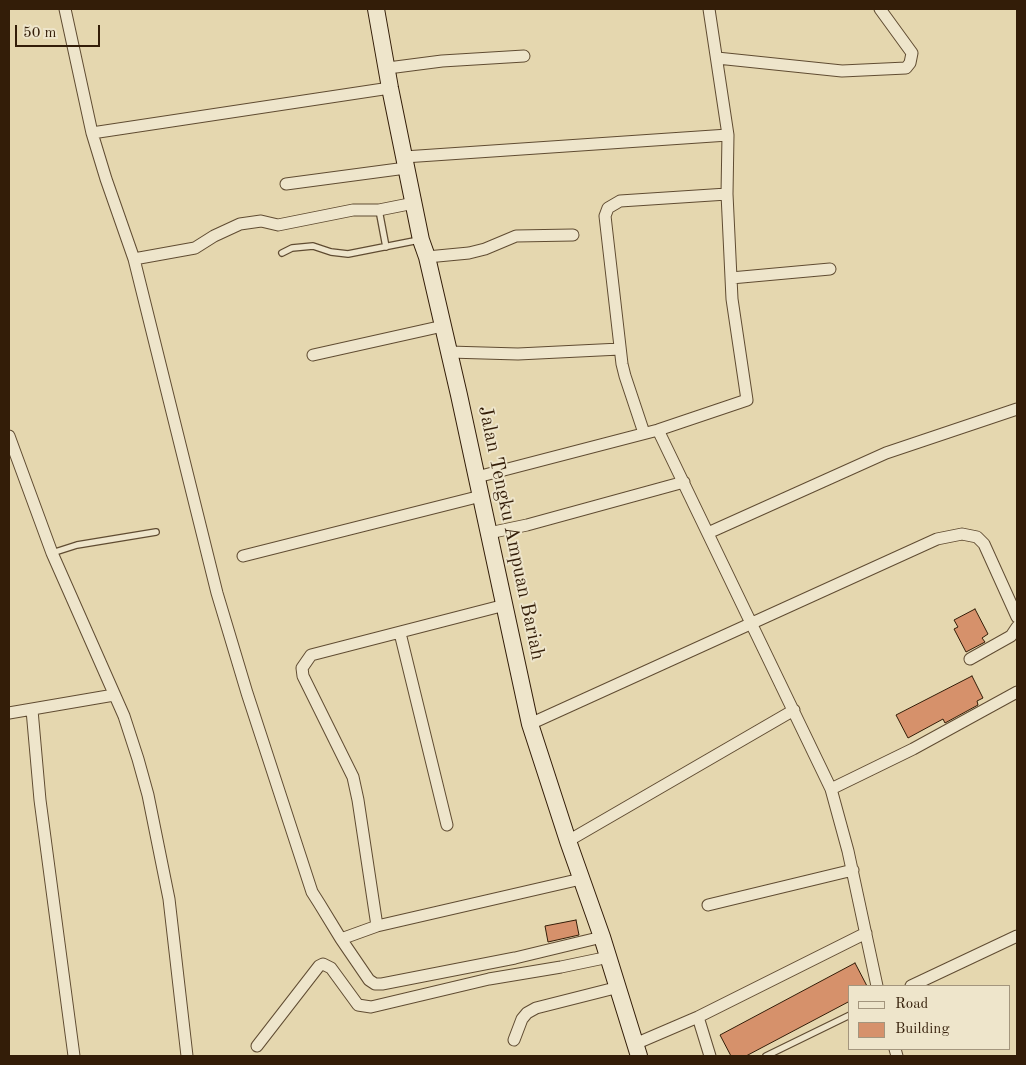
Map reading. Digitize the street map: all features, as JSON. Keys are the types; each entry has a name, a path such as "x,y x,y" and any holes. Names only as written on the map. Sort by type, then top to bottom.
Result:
{"main road":[{"name":"Jalan Tengku Ampuan Bariah","path":"376,9 421,240 427,257 477,476 530,724 568,841 619,987 638,1053"}],"street":[{"path":"65,9 92,133 134,259 203,541 247,693 312,892 369,980 375,984 516,958 602,937"},
{"path":"477,476 658,430 747,400 733,312 727,194 728,135 709,9"},
{"path":"717,58 842,70 906,68 910,63 912,53 880,9"},
{"path":"388,68 442,61 524,56"},
{"path":"92,133 390,88"},
{"path":"286,184 405,162 728,135"},
{"path":"644,433 625,376 620,349 605,216 608,208 620,201 727,194"},
{"path":"134,259 195,248 214,236 240,224 261,221 278,225 352,210 379,210 414,203"},
{"path":"427,257 469,253 485,249 516,236 573,235"},
{"path":"731,278 830,269"},
{"path":"313,354 443,326"},
{"path":"449,352 518,354 620,349"},
{"path":"708,533 886,453 1017,409"},
{"path":"658,430 831,790 852,870 877,985"},
{"path":"9,436 14,463 124,716 138,759 148,795 168,899 187,1056"},
{"path":"489,533 527,525 684,482"},
{"path":"243,556 481,496"},
{"path":"530,724 937,539 962,534 977,538 984,544 1017,617"},
{"path":"377,926 353,776 303,676 302,668 311,655 505,605"},
{"path":"970,660 1011,636 1017,627"},
{"path":"400,633 447,825"},
{"path":"831,790 913,749 1017,692"},
{"path":"9,713 114,696"},
{"path":"32,710 40,800 74,1056"},
{"path":"568,841 794,710"},
{"path":"708,904 852,870"},
{"path":"341,939 377,926 582,879"},
{"path":"638,1053 698,1017 866,933"},
{"path":"913,985 1017,936"},
{"path":"256,1046 319,966 323,964 331,968 354,1000 362,1007 376,1006 489,979 609,957"},
{"path":"431,993 434,974"},
{"path":"514,1040 522,1019 527,1013 536,1008 619,987"},
{"path":"698,1017 710,1056"}],"lane":[{"path":"379,210 386,247"},
{"path":"282,253 292,248 313,246 331,252 348,254 421,240"},
{"path":"52,553 77,545 156,532"},
{"path":"766,1056 848,1017"}],"building":[{"path":"975,609 988,634 982,638 985,642 966,652 954,629 958,627 954,620"},
{"path":"972,676 983,698 977,701 978,705 945,723 943,719 908,738 896,715"},
{"path":"576,920 579,935 548,942 545,926"},
{"path":"855,963 866,985 848,985 848,1002 746,1056 731,1056 720,1035"}]}
